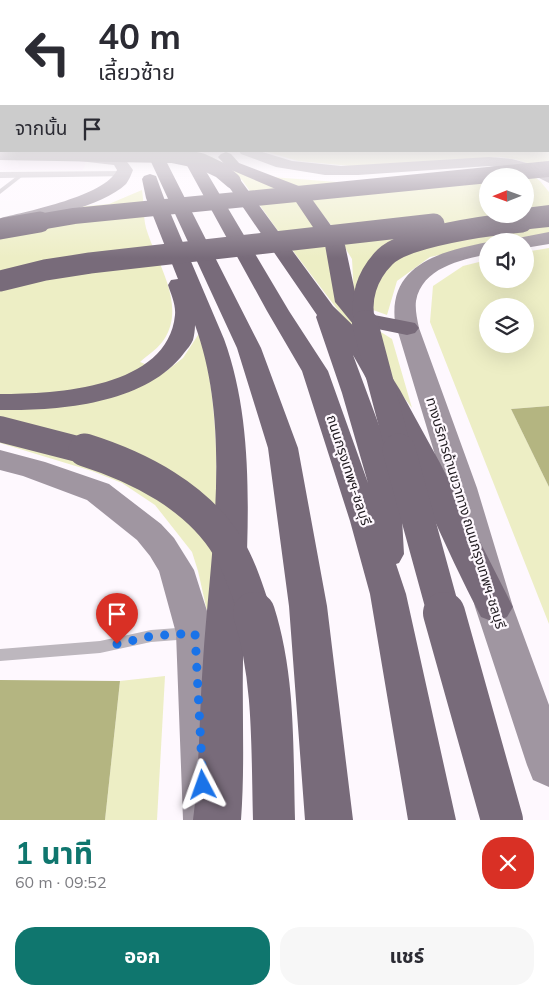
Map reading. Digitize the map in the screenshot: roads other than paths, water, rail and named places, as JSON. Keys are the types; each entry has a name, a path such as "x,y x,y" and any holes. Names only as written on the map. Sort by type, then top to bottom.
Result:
{"highway":[{"path":"151,182 155,198 214,343 221,370 226,408 230,460 231,538 223,662 222,746 218,820"},
{"path":"168,182 249,348 283,448 308,606 328,820"},
{"name":"ถนนกรุงเทพฯ-ชลบุรี","path":"204,182 278,311 316,372 366,521 388,594 432,820"},
{"path":"234,182 325,311 358,342 387,390 459,532 494,607"},
{"path":"274,182 298,192 336,245 346,302 355,313 361,319 407,328"},
{"path":"0,229 74,216 415,182"},
{"path":"0,402 49,402 86,396 125,385 154,368 175,349 182,335 186,316 178,280 157,226 154,208 155,198"},
{"path":"534,212 549,210"},
{"path":"0,281 45,270 83,264 479,219"},
{"path":"502,820 383,397 362,311 366,283 385,257 399,248 445,234 494,225 549,219"},
{"path":"325,311 355,393 384,482 388,594"},
{"path":"0,429 86,451 134,468 169,488 188,503 207,519 225,542 240,573 255,613 265,662 274,820"}],"main road":[{"path":"0,223 90,198 110,188 116,182"},
{"path":"534,240 549,238"},
{"name":"ทางบริการด้านขวาทาง ถนนกรุงเทพฯ-ชลบุรี","path":"479,251 438,262 422,272 406,295 404,304 407,328 461,488 494,607 549,765"},
{"path":"0,460 34,468 98,492 148,532 162,547 176,570 195,633 207,820"}],"lane":[{"path":"0,192 12,182"},
{"path":"0,655 100,647 152,636 195,633"}]}
